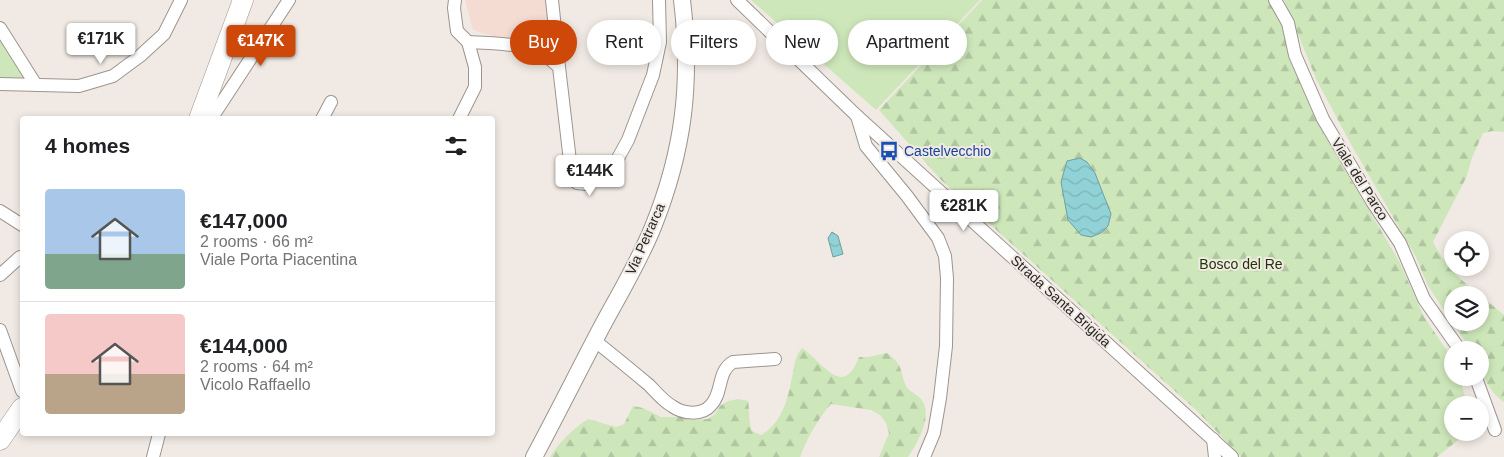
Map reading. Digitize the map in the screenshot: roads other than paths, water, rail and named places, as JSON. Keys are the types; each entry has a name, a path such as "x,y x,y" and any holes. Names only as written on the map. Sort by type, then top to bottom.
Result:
{"main road":[{"path":"200,116 243,0"},
{"path":"0,440 20,411"}],"street":[{"path":"0,84 79,86 113,76 140,56 164,34 181,0"},
{"path":"213,116 288,0"},
{"path":"455,0 454,8 457,31 468,42 475,67 475,87 460,116"},
{"path":"552,0 572,178 577,182 586,184 601,177 617,160 628,140 653,75 660,42 660,0"},
{"name":"Via Petrarca","path":"534,457 561,408 652,228 667,188 679,143 687,82 686,37 682,0"},
{"name":"Strada Santa Brigida","path":"737,0 857,116 1232,457"},
{"name":"Viale del Parco","path":"1275,0 1288,23 1295,55 1323,119 1373,203 1400,243 1424,299 1454,341"},
{"path":"0,28 36,85"},
{"path":"468,42 503,43 528,49 551,58 559,67"},
{"path":"324,116 331,102"},
{"path":"857,116 866,146 938,238 945,256 947,278 946,346 934,433 924,457"},
{"path":"0,212 20,225"},
{"path":"0,275 20,258"},
{"path":"0,330 20,385"},
{"path":"595,340 671,406 687,412 703,412 712,405 720,389 727,365 733,362 776,359"},
{"path":"1479,386 1495,430"},
{"path":"152,457 158,436"},
{"path":"1213,439 1215,457"}],"water":[{"path":"1080,158 1087,162 1095,173 1111,214 1108,226 1101,233 1091,237 1081,235 1068,220 1061,182 1067,161"},
{"path":"832,232 838,236 843,254 833,257 828,238"}],"place":[{"name":"Castelvecchio","path":"889,151"}],"park label":[{"name":"Bosco del Re","path":"1241,264"}]}
